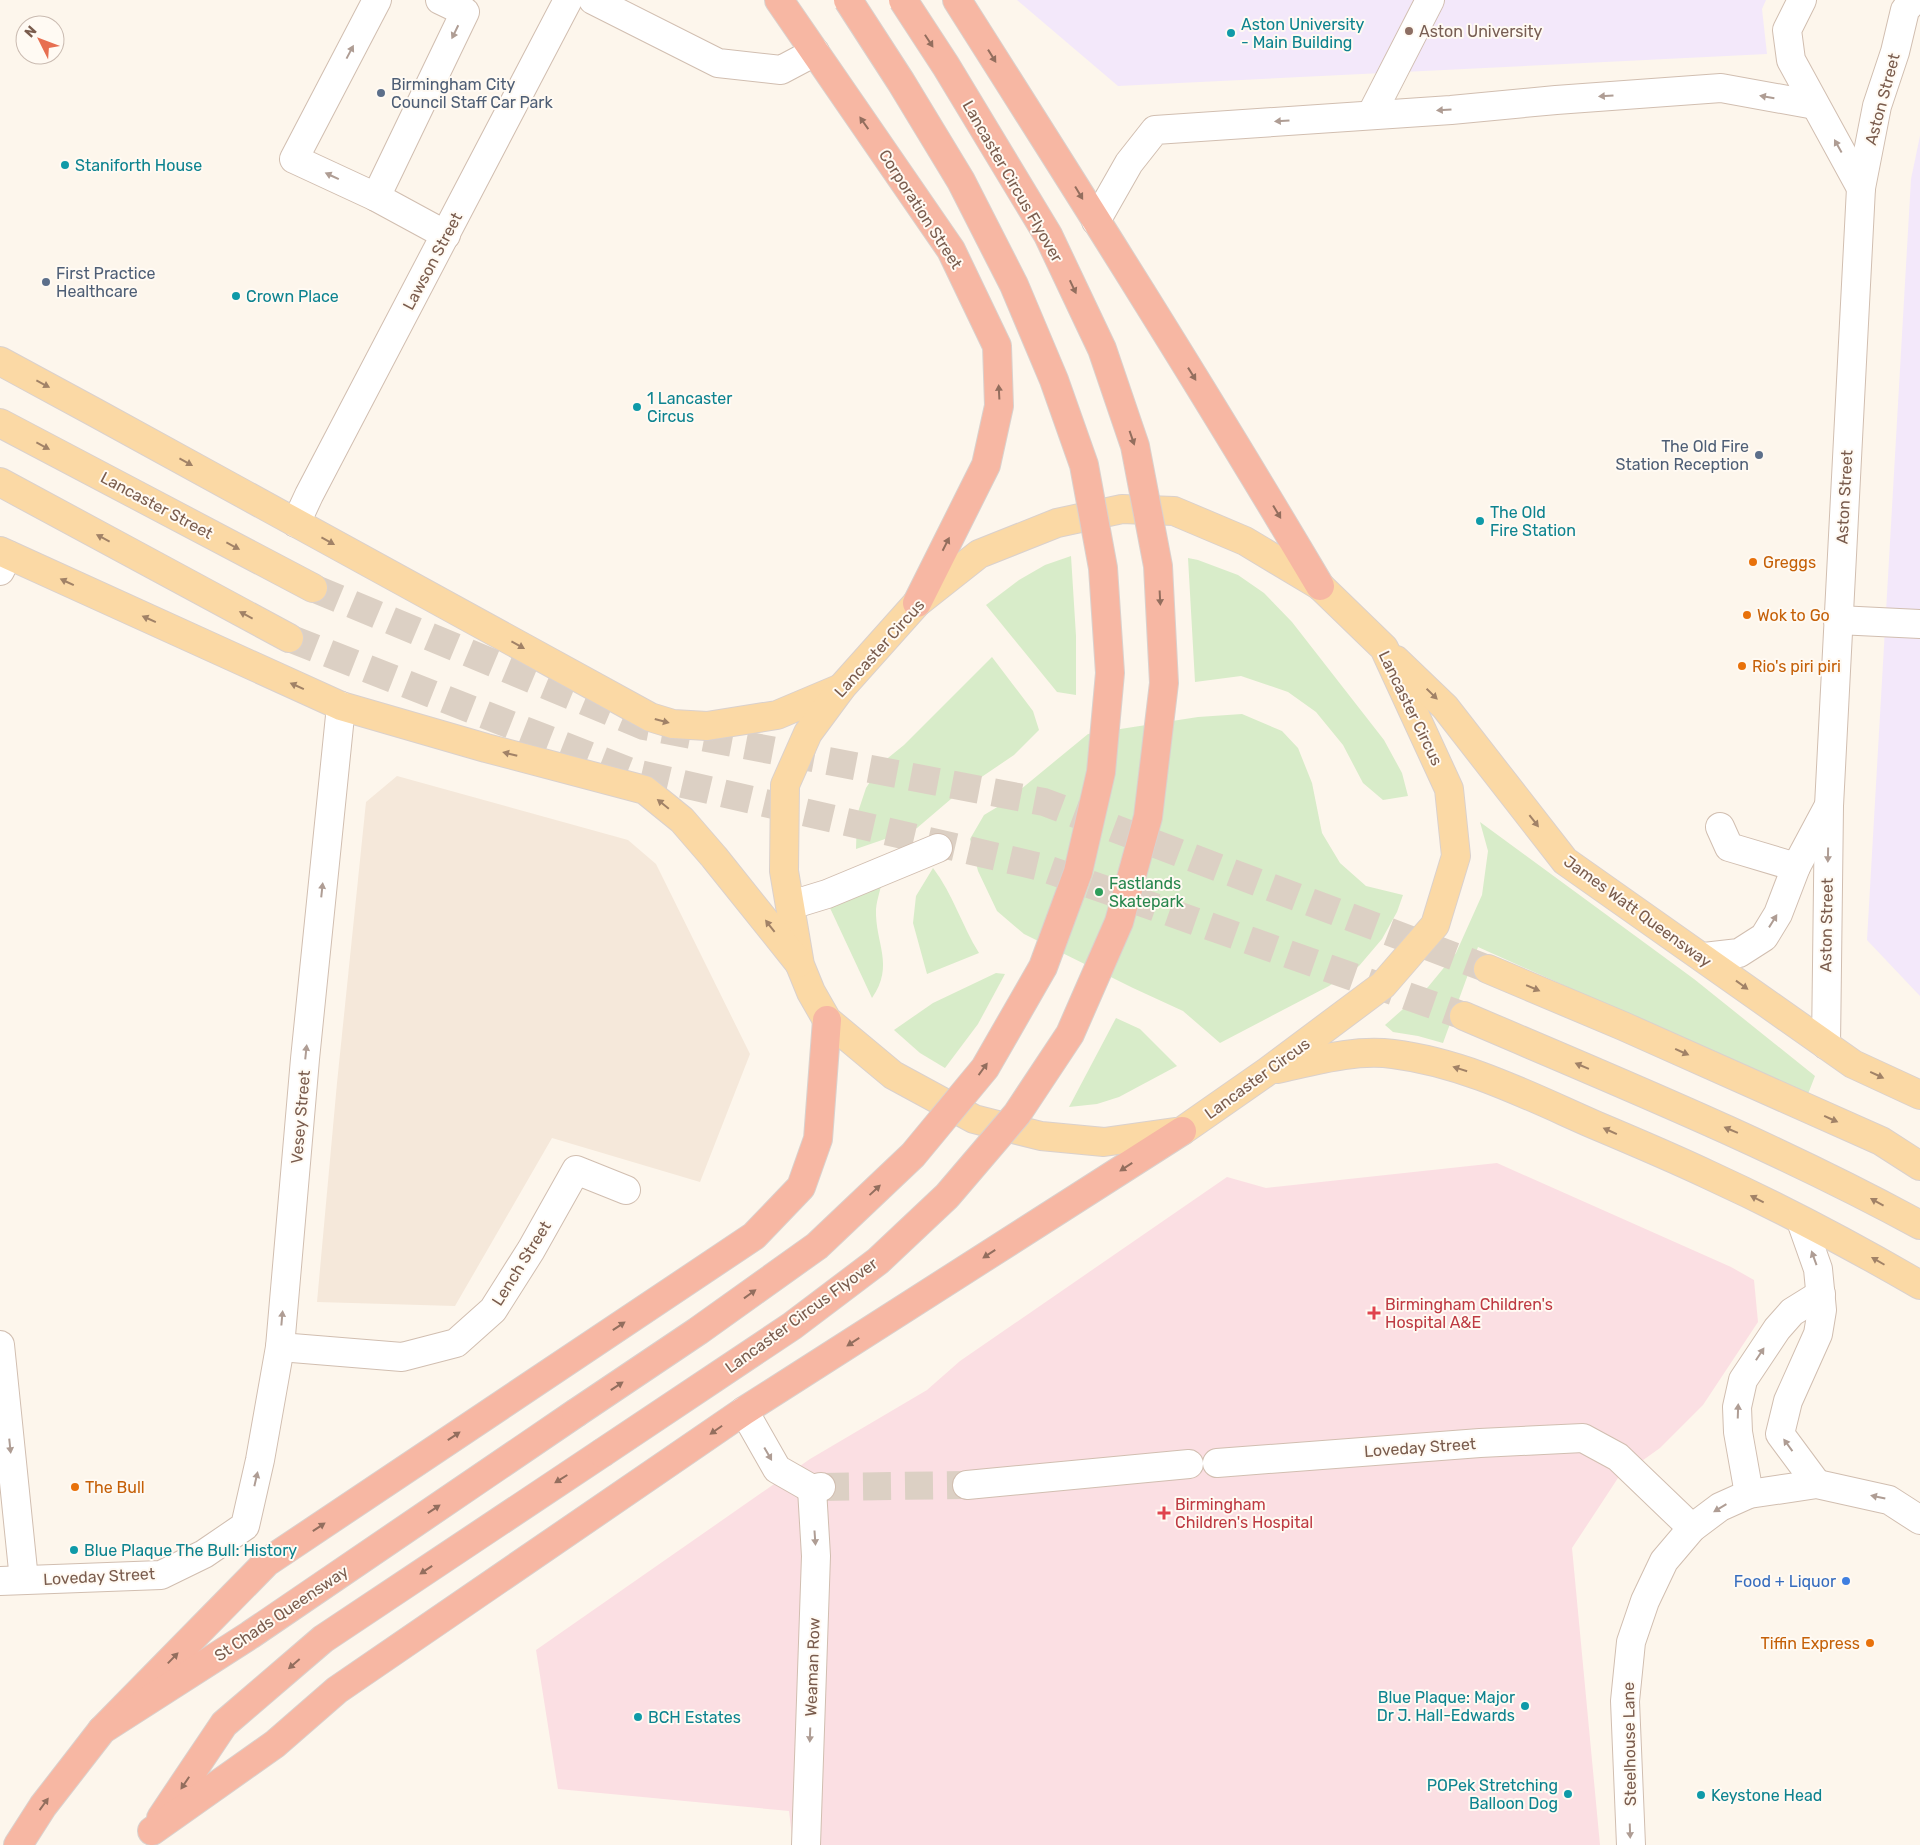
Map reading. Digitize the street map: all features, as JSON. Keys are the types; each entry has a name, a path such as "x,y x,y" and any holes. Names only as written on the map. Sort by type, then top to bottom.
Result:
{"highway":[{"name":"Corporation Street","path":"779,0 951,250 997,346 999,406 986,465 917,603"},
{"name":"St Chads Queensway","path":"18,1845 42,1806 102,1730 250,1635 698,1331 817,1246 913,1155 979,1075 1043,967 1078,872 1101,772 1110,673 1103,568 1084,465 1054,380 1014,285 961,181 901,82 848,0"},
{"name":"Lancaster Circus Flyover","path":"147,1838 224,1724 323,1639 792,1326 878,1261 947,1196 1017,1114 1070,1034 1119,922 1148,817 1164,683 1158,566 1135,446 1102,349 1048,235 946,66 903,0"},
{"path":"957,0 1260,483 1320,586"},
{"path":"102,1730 267,1562 754,1236 801,1187 818,1139 827,1020"},
{"path":"147,1838 275,1744 337,1690 744,1411 1182,1131"}],"main road":[{"path":"0,361 650,718 673,724 707,726 777,715 842,687"},
{"name":"Lancaster Street","path":"0,423 313,588"},
{"path":"0,482 288,638"},
{"name":"Lancaster Circus","path":"1122,509 1174,511 1245,541 1320,586 1384,648 1449,789 1456,856 1435,925 1383,985 1268,1071 1182,1131 1104,1142 1041,1136 974,1119 893,1075 827,1020 811,992 800,964 784,871 786,785 808,733 842,687 917,603 979,554 1057,523 1122,509"},
{"path":"3,559 341,706 486,748 645,790 682,820 695,834 800,964"},
{"name":"James Watt Queensway","path":"1384,648 1445,707 1565,861 1704,957 1853,1064 1920,1096"},
{"path":"1488,969 1623,1026 1881,1141 1920,1166"},
{"path":"1464,1016 1740,1134 1866,1196 1920,1225"},
{"path":"1268,1071 1330,1057 1391,1054 1439,1062 1484,1076 1710,1175 1866,1254 1920,1285"}],"street":[{"path":"377,0 294,158 376,197 446,235"},
{"path":"376,197 465,12 440,0"},
{"name":"Lawson Street","path":"296,523 568,0"},
{"path":"593,0 718,63 781,70 815,52"},
{"path":"1370,115 1430,0"},
{"name":"Aston Street","path":"1802,0 1787,30 1791,60 1861,188"},
{"name":"Aston Street","path":"1826,1045 1829,806 1861,188 1877,106 1895,52 1906,3"},
{"path":"1096,221 1129,163 1155,130 1721,88 1815,106"},
{"path":"1838,620 1920,624"},
{"name":"Vesey Street","path":"245,1526 260,1460 280,1347 305,1059 341,706"},
{"name":"Aston Street","path":"1704,957 1739,953 1764,937 1778,914 1796,866 1829,806"},
{"path":"1720,826 1729,847 1796,866"},
{"path":"791,905 827,894 938,848"},
{"name":"Lench Street","path":"280,1347 402,1357 456,1343 493,1310 531,1250 576,1170 626,1190"},
{"path":"1801,1221 1818,1269 1822,1310 1818,1334 1788,1401 1780,1434 1817,1484 1889,1500 1920,1520"},
{"path":"1749,1494 1738,1432 1737,1407 1743,1380 1777,1328 1792,1312 1821,1294"},
{"path":"0,1346 12,1580"},
{"name":"Weaman Row","path":"744,1411 777,1469 816,1488 816,1556 806,1845"},
{"name":"Loveday Street","path":"1217,1462 1480,1443 1583,1438 1618,1457 1692,1528"},
{"path":"967,1485 1190,1464"},
{"name":"Steelhouse Lane","path":"1631,1845 1625,1701 1631,1642 1645,1601 1664,1561 1692,1528 1720,1507 1749,1494 1817,1484"},
{"name":"Loveday Street","path":"12,1580 161,1574 204,1554 245,1526"}],"shaded area":[{"name":"Aston University","path":"1017,0 1766,0 1762,9 1767,54 1118,86"},
{"path":"1920,136 1920,996 1867,940 1911,179"},
{"path":"397,776 628,840 656,864 750,1054 700,1182 552,1138 455,1306 317,1302 366,802"},
{"name":"Birmingham Children's Hospital","path":"1497,1163 1731,1267 1754,1280 1758,1322 1703,1405 1660,1448 1618,1478 1572,1548 1600,1845 793,1845 789,1811 558,1789 536,1650 810,1459 927,1390 960,1361 1227,1177 1266,1188"}],"green space":[{"path":"1071,556 1076,636 1076,695 1057,692 986,605 1019,580 1045,565"},
{"path":"1188,558 1238,575 1264,593 1292,622 1384,740 1402,773 1408,796 1383,800 1363,783 1343,745 1316,712 1288,692 1241,676 1195,682"},
{"path":"992,657 1033,711 1039,730 1014,755 958,793 917,828 856,849 857,815 866,788 883,762 904,745"},
{"path":"1242,714 1282,731 1298,748 1312,783 1322,833 1340,863 1366,886 1403,895 1397,912 1382,939 1359,966 1329,986 1220,1043 1183,1011 1024,934 997,911 978,871 970,839 984,815 1004,803 1088,734 1198,717"},
{"path":"1480,822 1694,979 1815,1076 1808,1094 1478,947 1443,1043 1393,1032 1385,1025 1428,987 1456,953 1482,895 1488,851"},
{"path":"933,868 946,888 979,953 927,974 913,923 916,896"},
{"path":"883,878 877,901 876,922 883,965 879,986 872,998 830,908"},
{"path":"996,973 1005,974 978,1024 945,1068 920,1053 894,1030 933,1003"},
{"path":"1116,1018 1140,1029 1177,1066 1119,1097 1097,1104 1069,1107"}],"tunnel":[{"path":"313,588 644,726 1044,802 1488,969"},
{"path":"289,638 631,772 1041,867 1464,1016"},
{"path":"821,1487 967,1485"}],"place":[{"name":"Aston University","path":"1409,31"},
{"name":"Aston University - Main Building","path":"1231,33"},
{"name":"Birmingham City Council Staff Car Park","path":"381,93"},
{"name":"Staniforth House","path":"65,165"},
{"name":"First Practice Healthcare","path":"46,282"},
{"name":"Crown Place","path":"236,296"},
{"name":"1 Lancaster Circus","path":"637,407"},
{"name":"The Old Fire Station Reception","path":"1759,455"},
{"name":"The Old Fire Station","path":"1480,521"},
{"name":"Greggs","path":"1753,562"},
{"name":"Wok to Go","path":"1747,615"},
{"name":"Rio's piri piri","path":"1742,666"},
{"name":"Fastlands Skatepark","path":"1099,892"},
{"name":"Birmingham Children's Hospital A&E","path":"1374,1313"},
{"name":"The Bull","path":"75,1487"},
{"name":"Birmingham Children's Hospital","path":"1164,1513"},
{"name":"Blue Plaque The Bull: History","path":"74,1550"},
{"name":"Food + Liquor","path":"1846,1581"},
{"name":"Tiffin Express","path":"1870,1643"},
{"name":"Blue Plaque: Major Dr J. Hall-Edwards","path":"1525,1706"},
{"name":"BCH Estates","path":"638,1717"},
{"name":"POPek Stretching Balloon Dog","path":"1568,1794"},
{"name":"Keystone Head","path":"1701,1795"}]}
